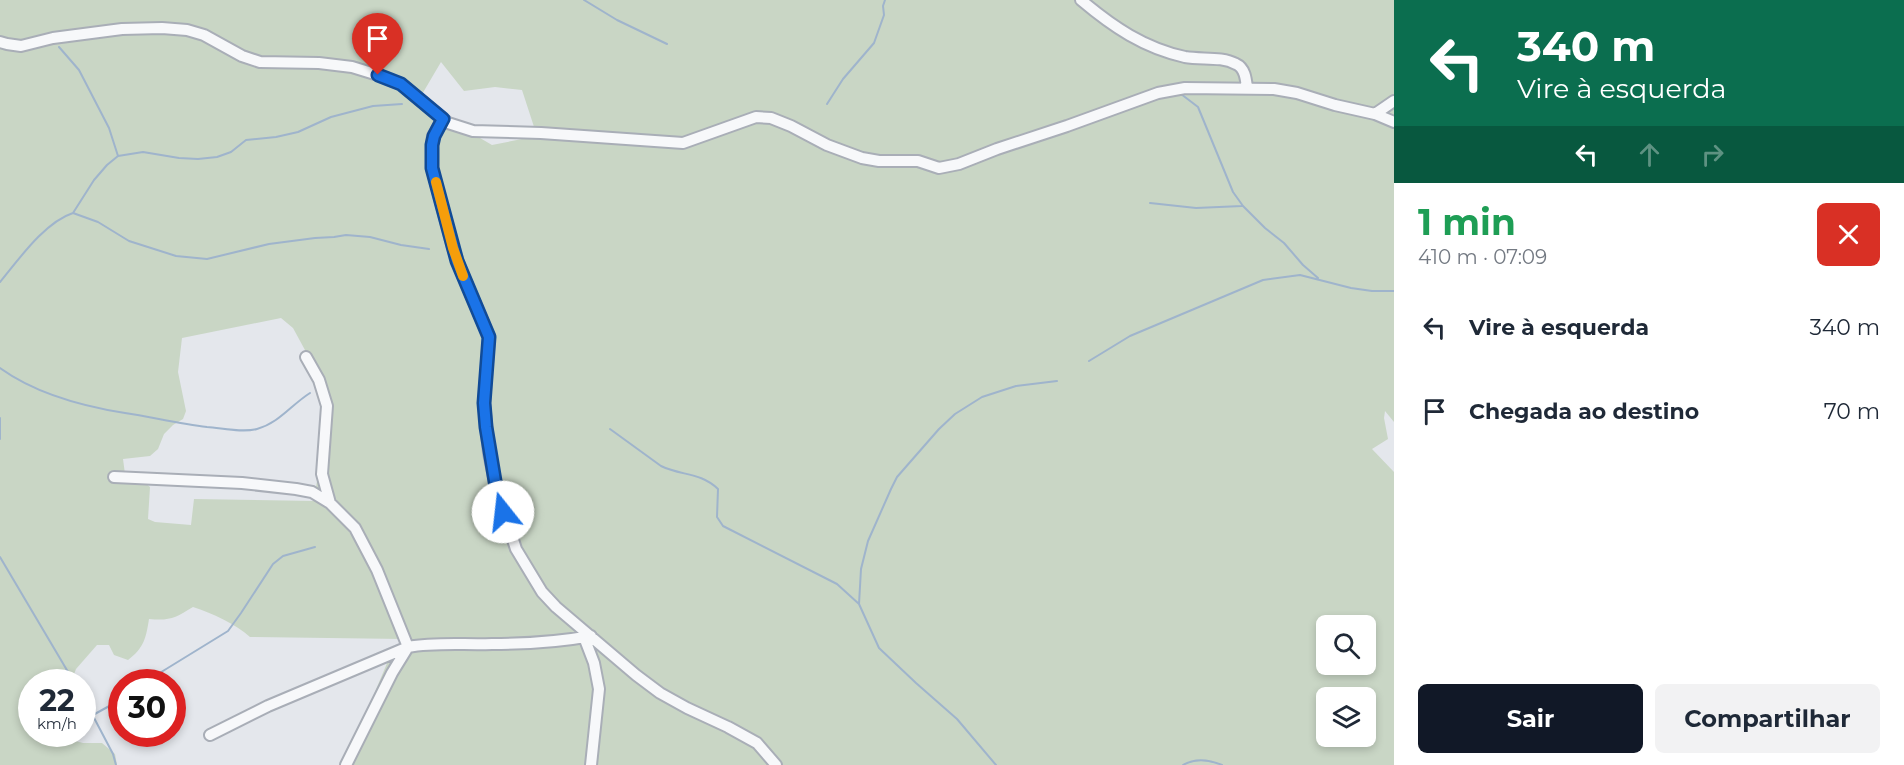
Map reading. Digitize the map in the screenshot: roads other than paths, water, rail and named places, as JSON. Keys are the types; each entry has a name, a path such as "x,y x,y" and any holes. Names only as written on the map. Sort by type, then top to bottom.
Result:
{"street":[{"path":"1080,0 1114,26 1160,51 1236,64 1245,73 1247,88"},
{"path":"0,42 21,46 53,38 123,29 187,30 204,35 242,56 260,62 319,63 352,67 378,75 401,84 448,123 473,131 585,135 683,143 756,117 771,118 827,145 862,158 918,161 939,168 959,164 1158,93 1185,88 1274,89 1374,114 1394,122"},
{"path":"1374,114 1394,101"},
{"path":"443,119 434,136 432,168 459,265 489,337 484,403 489,453 496,487 516,549 542,592 587,637 660,693 757,743 776,765"},
{"path":"306,357 319,380 327,406 322,474 330,503"},
{"path":"307,491 322,474"},
{"path":"114,477 242,483 312,492 330,503 356,528 377,570 408,647"},
{"path":"210,735 268,706 408,647 427,644 555,642 587,637"},
{"path":"587,637 599,689 591,765"},
{"path":"346,765 392,673 408,647"}],"waterway":[{"path":"584,0 617,20 667,44"},
{"path":"827,104 843,79 874,43 884,15 885,0"},
{"path":"59,47 79,70 109,128 118,156"},
{"path":"1181,94 1198,107 1233,192 1243,206 1318,278"},
{"path":"73,213 94,180 118,156 143,152 179,158 217,157 231,152 246,140 298,132 331,117 373,106 402,104"},
{"path":"1150,203 1196,208 1242,206"},
{"path":"0,282 24,252 52,224 73,213 98,222 129,241 176,256 207,259 269,244 346,235 370,237 429,249"},
{"path":"1089,361 1130,336 1263,280 1300,275 1351,288 1394,291"},
{"path":"0,368 44,392 76,403 186,424 232,430 245,431 265,426 310,393"},
{"path":"859,604 861,569 868,541 891,489 897,477 939,429 955,414 982,397 1016,386 1057,381"},
{"path":"0,418 0,439"},
{"path":"610,429 661,466 698,477 718,489 717,517 723,526 837,584 859,604 879,648 957,719 996,765"},
{"path":"166,669 228,631 273,564 283,556 315,547"},
{"path":"0,557 66,669"},
{"path":"96,713 108,707"},
{"path":"96,722 113,754 116,765"},
{"path":"1183,765 1202,760 1222,765"}]}
